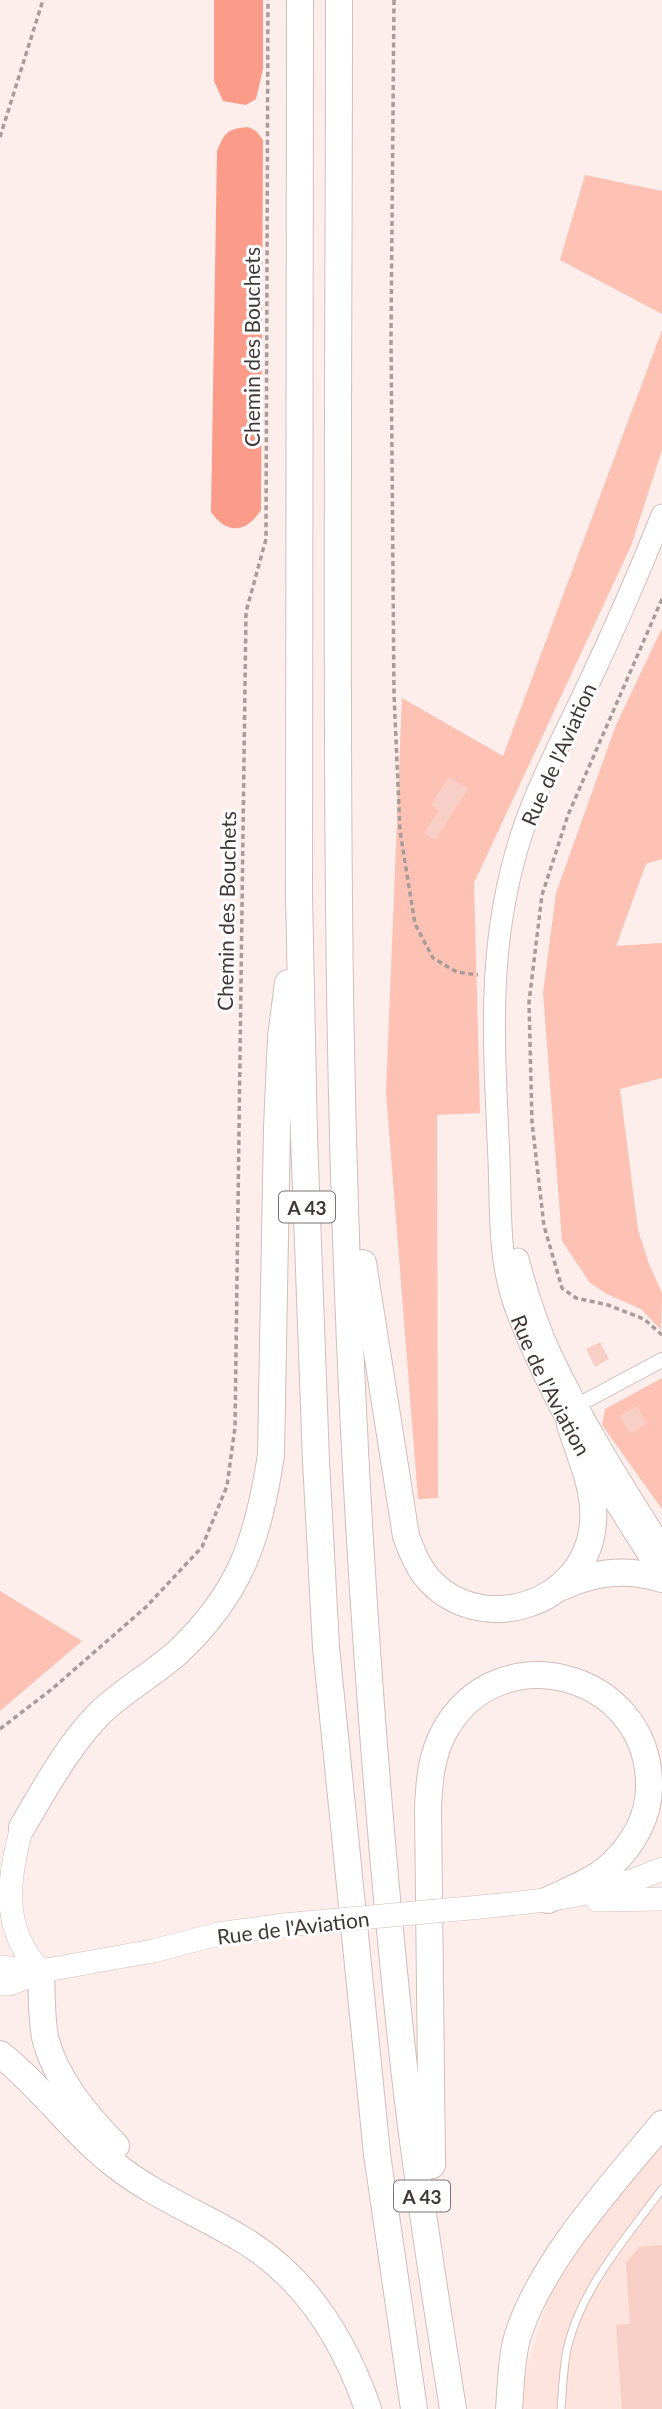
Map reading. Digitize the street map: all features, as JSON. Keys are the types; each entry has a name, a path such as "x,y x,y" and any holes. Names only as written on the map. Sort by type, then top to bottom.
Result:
{"highway":[{"name":"A 43","path":"300,0 299,895 304,1135 326,1647 377,2154 414,2409"},
{"name":"A 43","path":"339,0 339,902 343,1130 356,1464 379,1810 403,2050 434,2289 453,2409"},
{"path":"22,1826 61,1761 101,1712 176,1654 215,1613 246,1560 263,1508 271,1455 281,1037 299,895"},
{"path":"343,1130 392,1456 406,1536 417,1563 443,1592 454,1599 479,1608 495,1610 517,1608 543,1599 583,1578 619,1571 662,1577"},
{"path":"560,1588 582,1560 592,1537 593,1525 590,1491 574,1415"},
{"path":"434,2289 428,1823 430,1774 444,1733 463,1706 505,1681 542,1674 577,1681 610,1700 630,1721 637,1733 649,1771 648,1802 644,1817 630,1844 607,1868 588,1881 548,1900"},
{"path":"41,1971 46,2039 63,2078 83,2108 113,2143 184,2207"},
{"path":"0,2054 105,2158 150,2189 254,2246 282,2269 307,2294 342,2346 368,2409"},
{"path":"509,2409 517,2337 539,2283 662,2124"}],"main road":[{"path":"0,1854 22,1826"},
{"path":"22,1826 10,1874 12,1911 19,1937 41,1971"},
{"name":"Rue de l'Aviation","path":"548,1900 628,1884 662,1869"},
{"name":"Rue de l'Aviation","path":"0,1984 41,1971 153,1951 229,1932 548,1900 662,1899"},
{"name":"Rue de l'Aviation","path":"0,1967 41,1971"}],"street":[{"name":"Rue de l'Aviation","path":"662,515 615,626 536,795 504,901 494,976 500,1238 514,1303 548,1383 574,1415 662,1547"},
{"name":"Rue de l'Aviation","path":"500,1172 517,1255 532,1308 574,1415 662,1577"},
{"path":"574,1415 662,1360"}],"lane":[{"path":"561,2409 568,2346 580,2311 600,2275 662,2189"}],"path":[{"path":"0,137 43,0"},
{"name":"Chemin des Bouchets","path":"0,1729 52,1689 146,1607 202,1547 227,1486 234,1427 246,612 266,539 268,0"},
{"path":"394,0 394,694 400,831 415,923 433,958 457,972 494,976"},
{"path":"662,599 568,815 553,860 542,895 529,1002 532,1122 544,1226 562,1288 576,1298 608,1305 643,1319 662,1335"}],"shaded area":[{"path":"214,0 263,0 263,69 256,99 246,105 223,101 214,81"},
{"path":"248,127 256,131 263,140 261,510 243,527 230,528 223,525 211,512 217,151 228,133"},
{"path":"585,175 662,191 662,314 560,260"},
{"path":"662,330 662,450 631,546 474,883 480,1113 437,1115 438,1498 418,1499 386,1092 402,698 503,756"},
{"path":"662,628 662,859 646,864 616,946 662,943 662,1078 620,1089 638,1230 662,1293 661,1330 641,1309 590,1283 562,1241 543,993 556,893 616,725"},
{"path":"662,1378 662,1509 602,1425 605,1409"},
{"path":"0,1591 82,1641 0,1711"},
{"path":"662,2144 662,2409 523,2409 522,2386 555,2274"}],"building":[{"path":"449,777 468,789 435,840 424,833 439,810 431,805"},
{"path":"600,1342 609,1359 595,1367 586,1349"},
{"path":"637,1406 646,1423 630,1434 620,1416"},
{"path":"662,2245 662,2409 622,2409 616,2325 630,2324 626,2263 639,2247"}]}
